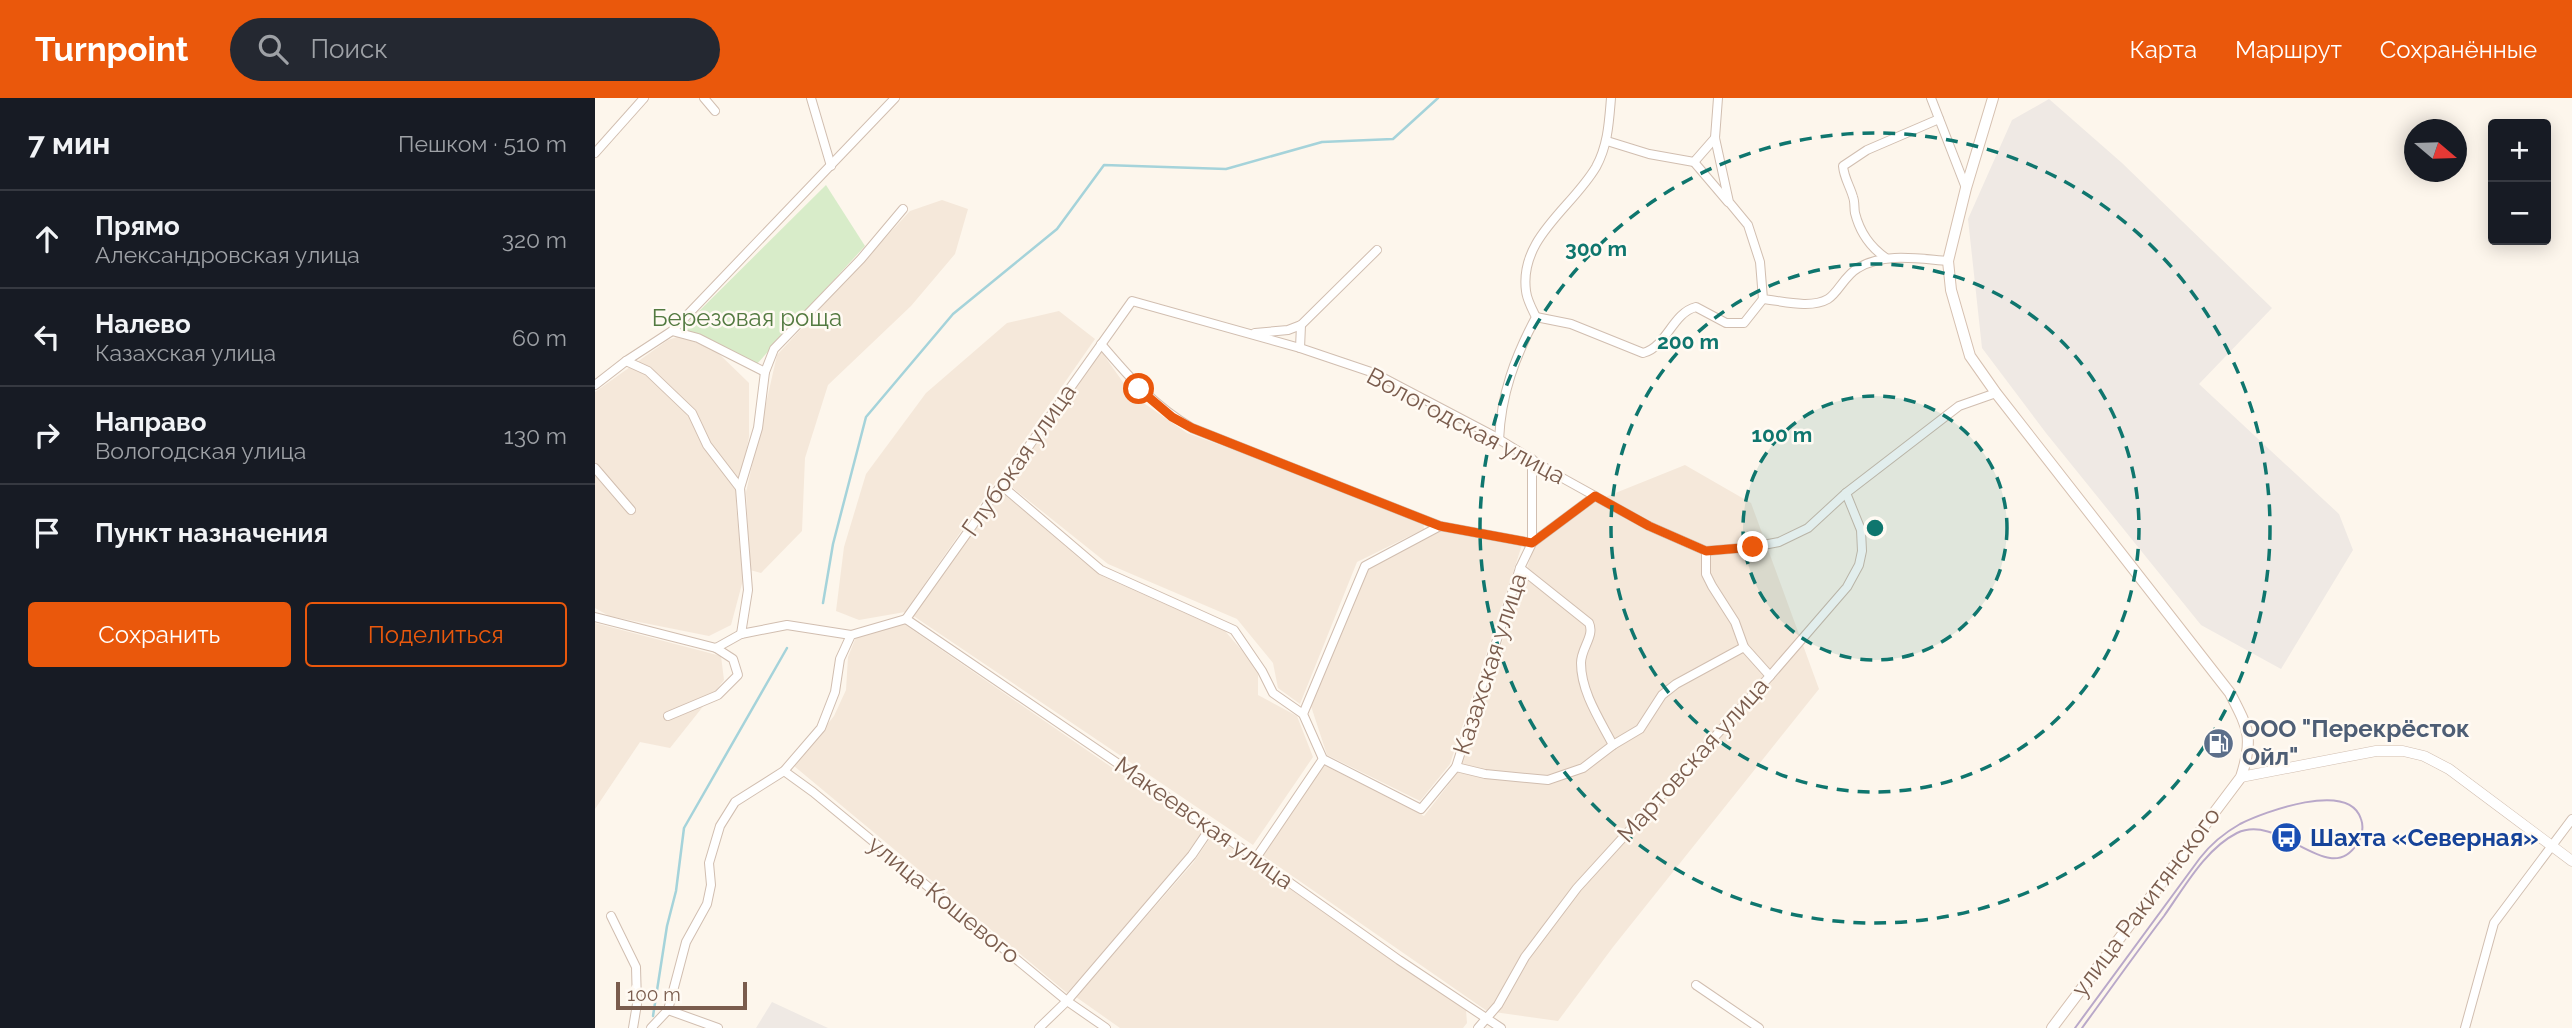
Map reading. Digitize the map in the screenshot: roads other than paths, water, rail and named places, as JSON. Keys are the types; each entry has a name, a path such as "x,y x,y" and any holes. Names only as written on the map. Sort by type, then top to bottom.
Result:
{"main road":[{"path":"1993,98 1948,261 1951,290 1970,356 2230,693 2249,734 2249,748 2241,777"},
{"name":"улица Ракитянского","path":"2059,1025 2241,777"}],"street":[{"path":"595,153 644,98"},
{"path":"704,98 715,111"},
{"path":"811,98 831,166"},
{"path":"595,385 672,331 895,98"},
{"path":"1499,440 1501,411 1508,377 1536,317 1526,293 1526,263 1544,230 1595,167 1607,141 1611,98"},
{"path":"1718,98 1715,138 1729,202"},
{"path":"1931,98 1966,188"},
{"path":"1886,258 1866,240 1856,215 1853,197 1844,178 1843,166 1867,150 1939,119"},
{"path":"1694,162 1715,138"},
{"path":"1536,317 1571,324 1643,352 1650,351 1658,343 1685,310 1696,307 1726,323 1744,323 1763,299 1760,262 1748,225 1694,162 1607,141"},
{"path":"741,634 748,590 740,488 758,428 765,372 774,349 861,259 904,209"},
{"path":"1248,334 1288,330 1301,325 1377,250"},
{"path":"1763,299 1808,304 1828,299 1858,267 1886,258 1948,261"},
{"name":"Вологодская улица","path":"1132,301 1300,348 1374,373 1499,440 1649,526 1706,551 1779,542 1808,528 1846,494 1959,407 1996,393"},
{"name":"Глубокая улица","path":"906,619 1132,301"},
{"path":"1300,348 1301,325"},
{"path":"672,331 698,338 765,372"},
{"path":"1101,344 1139,389 1172,417 1192,428 1440,526 1532,543 1532,459"},
{"path":"626,361 649,372 692,413 707,444 740,488"},
{"path":"595,468 631,510"},
{"path":"1001,485 1101,570 1234,630 1262,671 1273,693 1303,714 1323,759 1256,858"},
{"name":"Мартовская улица","path":"1478,1028 1498,1005 1525,957 1577,888 1770,676 1847,587 1859,565 1862,551 1861,530 1846,494"},
{"name":"Казахская улица","path":"1323,759 1420,809 1456,767 1520,568 1532,543 1595,496"},
{"path":"1303,714 1365,566 1440,526"},
{"path":"1706,551 1706,574 1735,622 1744,647 1770,676"},
{"path":"1520,568 1589,622 1592,629 1583,645 1581,664 1589,698 1613,745"},
{"path":"595,617 716,648 733,659 738,675 718,695 668,716"},
{"path":"716,648 741,634 787,625 851,635 906,619"},
{"name":"Макеевская улица","path":"906,619 1501,1028"},
{"path":"651,1028 667,1010 686,942 707,904 712,885 709,863 720,826 735,802 784,771 821,728 835,692 840,659 851,635"},
{"path":"1456,767 1485,774 1548,780 1583,768 1640,729 1662,695 1676,684 1744,647"},
{"path":"2241,777 2376,751 2403,751 2424,756 2449,769 2572,861"},
{"name":"улица Кошевого","path":"784,771 1067,1001 1106,1028"},
{"path":"2463,1026 2494,923 2572,819"},
{"path":"1039,1028 1067,1001 1192,855 1211,827"},
{"path":"611,916 636,967 637,1004 633,1028"},
{"path":"1696,985 1759,1028"},
{"path":"667,1010 719,1028"}],"waterway":[{"path":"823,603 833,544 866,417 953,314 1057,229 1104,165 1226,169 1322,142 1393,139 1438,98"},
{"path":"653,1016 667,926 676,891 684,828 787,648"}],"tram line":[{"path":"2075,1028 2200,858 2223,835 2252,819 2305,802 2324,800 2340,802 2353,808 2361,819 2362,832 2357,844 2345,856 2332,858 2318,855 2270,832 2254,829 2237,833 2225,840 2196,870 2082,1028"}],"place":[{"name":"ООО \"Перекрёсток Ойл\"","path":"2219,743"},
{"name":"Шахта «Северная»","path":"2287,838"}],"park label":[{"name":"Березовая роща","path":"747,318"}]}
